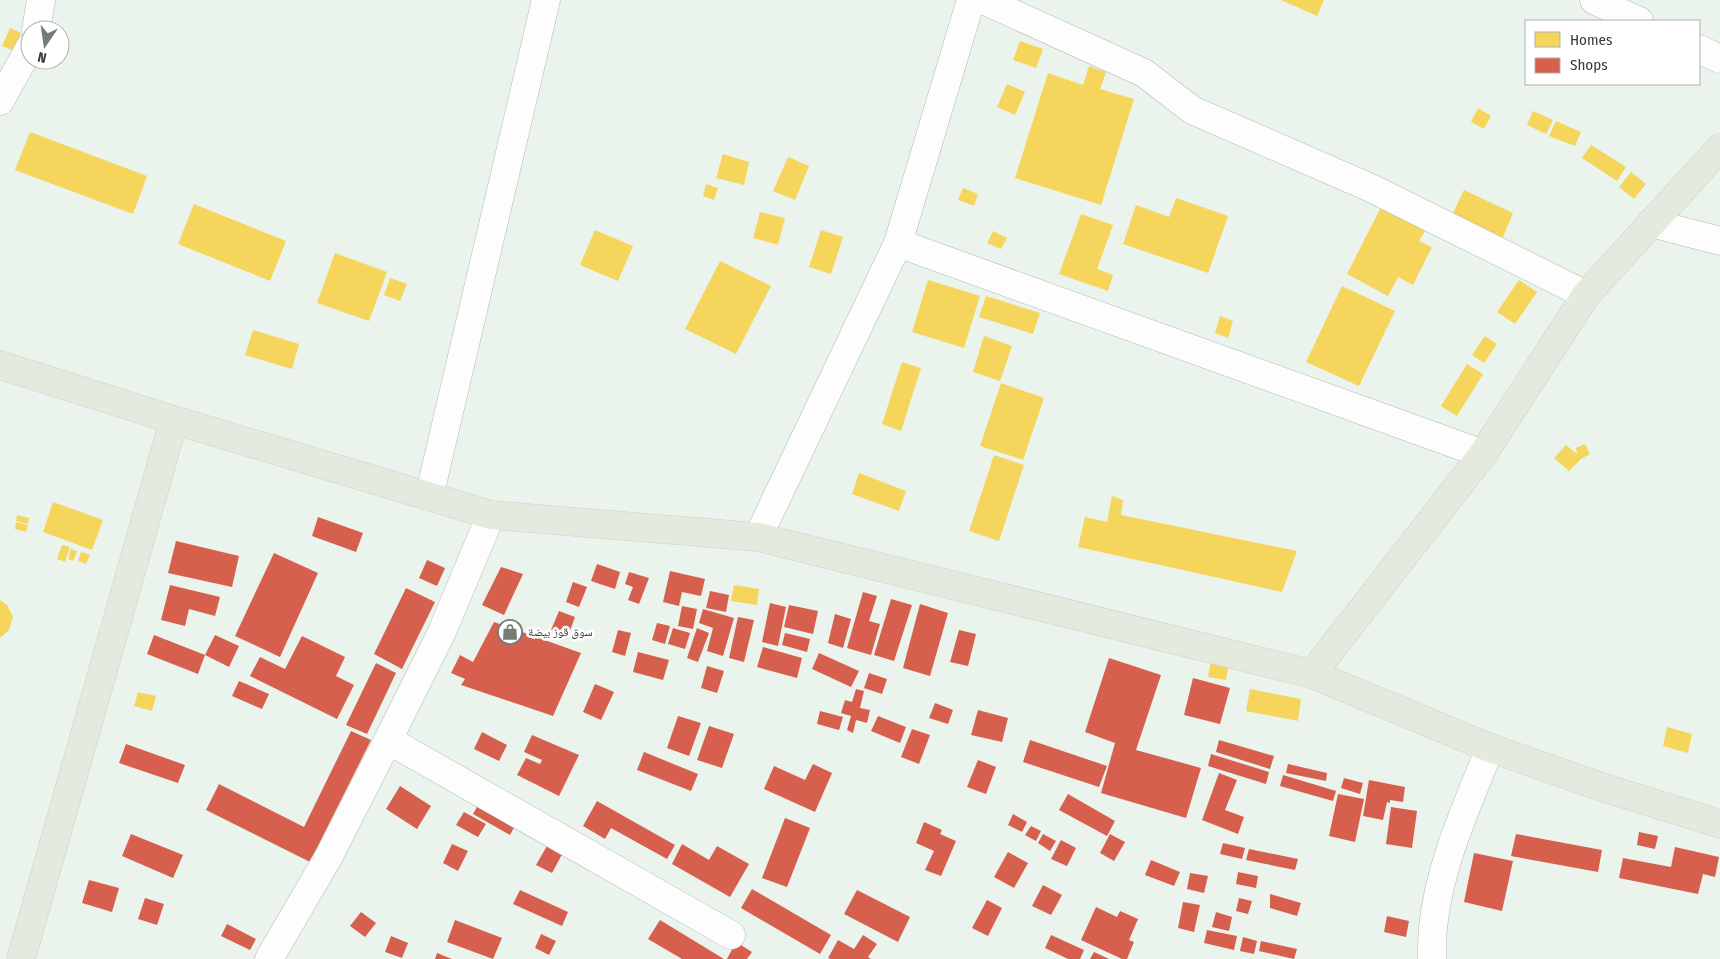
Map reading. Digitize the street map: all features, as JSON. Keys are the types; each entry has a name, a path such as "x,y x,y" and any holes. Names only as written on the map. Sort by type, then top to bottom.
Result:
{"main road":[{"path":"1312,674 1483,454 1586,295 1720,148"},
{"path":"0,365 174,420 491,515 758,537 1312,674 1490,748 1605,788 1720,824"},
{"path":"21,959 174,420"}],"street":[{"path":"38,20 41,0"},
{"path":"429,497 546,0"},
{"path":"758,537 898,243 971,0"},
{"path":"983,0 1144,73 1192,110 1371,188 1586,295"},
{"path":"1594,0 1637,20"},
{"path":"1700,49 1720,59"},
{"path":"0,101 20,65"},
{"path":"1651,223 1720,241"},
{"path":"898,243 1483,454"},
{"path":"269,959 329,856 441,634 491,515"},
{"path":"388,740 731,935"},
{"path":"1432,959 1433,927 1442,878 1454,839 1490,748"}],"building: Homes":[{"path":"1281,0 1324,0 1317,16"},
{"path":"10,28 20,33 14,51 2,46"},
{"path":"1020,41 1043,49 1036,68 1013,60"},
{"path":"1089,66 1106,72 1100,89 1134,99 1101,205 1015,178 1048,73 1083,85"},
{"path":"1007,84 1025,92 1015,115 997,107"},
{"path":"1478,108 1491,116 1484,129 1471,122"},
{"path":"1533,111 1553,120 1546,134 1527,125"},
{"path":"1556,121 1581,132 1575,146 1549,136"},
{"path":"30,132 147,176 133,214 15,170"},
{"path":"1591,145 1626,167 1617,181 1582,158"},
{"path":"723,154 749,162 744,185 716,178"},
{"path":"788,157 809,166 795,200 773,191"},
{"path":"1631,172 1646,184 1634,199 1619,187"},
{"path":"706,184 718,188 714,200 703,196"},
{"path":"963,188 978,194 974,206 958,200"},
{"path":"1464,190 1513,213 1502,239 1452,215"},
{"path":"1176,198 1228,216 1208,273 1123,244 1136,205 1169,217"},
{"path":"1384,201 1429,224 1419,241 1432,247 1413,285 1398,277 1388,296 1347,274"},
{"path":"194,204 286,241 270,281 178,244"},
{"path":"760,212 785,218 778,245 753,238"},
{"path":"1081,214 1113,225 1097,269 1113,275 1108,291 1059,274"},
{"path":"595,230 633,246 618,281 580,265"},
{"path":"821,230 843,237 831,274 809,267"},
{"path":"993,231 1007,238 1001,249 987,243"},
{"path":"335,253 387,272 369,321 317,303"},
{"path":"720,261 771,286 736,354 685,329"},
{"path":"390,278 407,284 400,301 384,295"},
{"path":"928,280 980,296 964,348 912,332"},
{"path":"1519,280 1537,292 1515,324 1497,312"},
{"path":"1342,286 1395,311 1359,386 1306,362"},
{"path":"986,296 1040,313 1033,334 979,317"},
{"path":"1220,316 1233,321 1228,338 1215,333"},
{"path":"253,330 299,344 292,369 245,355"},
{"path":"984,336 1012,346 1000,381 973,372"},
{"path":"1485,336 1497,344 1484,363 1472,355"},
{"path":"902,362 921,368 901,431 882,424"},
{"path":"1467,364 1483,374 1457,416 1441,406"},
{"path":"1001,383 1044,398 1023,460 980,446"},
{"path":"1585,444 1590,454 1581,459 1569,471 1554,458 1566,445 1577,454 1576,448"},
{"path":"994,455 1024,465 999,541 969,531"},
{"path":"859,473 906,491 899,511 852,494"},
{"path":"1112,496 1123,500 1121,515 1297,551 1282,592 1078,547 1085,517 1107,522"},
{"path":"53,502 103,520 92,550 43,532"},
{"path":"17,515 29,518 28,524 16,521"},
{"path":"16,522 28,525 26,532 15,529"},
{"path":"62,545 70,547 65,562 57,559"},
{"path":"71,549 77,551 73,561 68,559"},
{"path":"81,552 90,555 86,564 78,561"},
{"path":"734,585 759,589 757,605 731,601"},
{"path":"0,600 7,605 13,617 9,630 0,638"},
{"path":"1211,660 1229,663 1226,680 1208,677"},
{"path":"1250,689 1301,699 1298,721 1246,711"},
{"path":"138,692 156,696 152,711 134,706"},
{"path":"1667,727 1692,734 1688,753 1663,746"}],"building: Shops":[{"path":"318,517 363,533 356,552 312,536"},
{"path":"176,541 239,556 232,587 168,573"},
{"path":"274,553 318,573 280,657 235,636"},
{"path":"427,560 445,568 437,586 419,578"},
{"path":"597,564 620,572 615,589 591,581"},
{"path":"501,567 523,574 504,615 482,605"},
{"path":"670,571 705,579 701,596 682,592 679,606 663,602"},
{"path":"629,572 649,578 639,604 628,600 633,587 625,584"},
{"path":"573,582 587,587 579,607 566,602"},
{"path":"170,585 220,597 215,616 189,609 185,626 161,620"},
{"path":"406,588 435,602 402,669 374,654"},
{"path":"710,591 729,595 726,612 706,608"},
{"path":"863,592 877,596 869,621 880,624 871,655 847,648"},
{"path":"891,599 912,605 894,661 874,655"},
{"path":"770,603 786,607 778,646 762,642"},
{"path":"920,604 948,613 930,676 903,668"},
{"path":"789,605 818,611 813,634 784,627"},
{"path":"682,606 697,609 693,629 678,626"},
{"path":"703,609 734,618 723,656 707,651 713,628 699,623"},
{"path":"559,611 575,617 568,636 551,630"},
{"path":"835,614 851,619 843,648 828,643"},
{"path":"738,617 754,620 744,662 729,658"},
{"path":"494,622 581,653 553,716 461,685 465,679 451,673 460,655 473,662"},
{"path":"657,623 670,626 665,644 652,640"},
{"path":"673,628 690,633 685,649 668,644"},
{"path":"697,628 709,633 698,662 687,658"},
{"path":"618,630 631,633 625,656 612,652"},
{"path":"959,630 976,634 968,666 950,662"},
{"path":"785,633 810,639 807,652 782,645"},
{"path":"154,635 205,655 198,674 147,654"},
{"path":"215,635 239,646 229,667 205,655"},
{"path":"302,636 345,657 336,676 354,685 337,719 250,676 260,657 285,669"},
{"path":"763,647 802,658 797,678 757,667"},
{"path":"638,652 669,660 663,680 633,672"},
{"path":"819,653 859,671 851,687 812,669"},
{"path":"1109,658 1161,675 1136,750 1201,768 1186,818 1101,793 1115,743 1085,732"},
{"path":"376,663 396,673 367,734 346,725"},
{"path":"707,666 724,671 717,693 701,688"},
{"path":"869,673 887,679 882,694 864,688"},
{"path":"1193,678 1230,688 1220,724 1184,715"},
{"path":"239,681 269,694 262,709 232,696"},
{"path":"595,684 614,692 601,720 583,712"},
{"path":"856,689 864,691 860,708 870,710 867,723 856,720 853,733 847,730 851,716 841,713 845,700 852,702"},
{"path":"935,703 953,710 948,724 929,718"},
{"path":"978,710 1008,718 1002,742 971,735"},
{"path":"820,711 843,717 839,730 817,724"},
{"path":"678,716 701,723 689,756 667,748"},
{"path":"878,716 906,727 900,743 871,731"},
{"path":"709,726 734,734 722,768 697,760"},
{"path":"912,729 930,735 919,764 901,757"},
{"path":"351,731 371,740 310,862 206,810 219,784 304,827"},
{"path":"482,732 507,745 499,761 474,749"},
{"path":"532,735 579,755 559,796 517,775 526,758 540,764 542,760 524,752"},
{"path":"1030,740 1107,766 1099,787 1023,762"},
{"path":"1219,740 1274,756 1270,769 1216,752"},
{"path":"126,744 185,765 178,783 119,763"},
{"path":"644,752 698,774 691,791 637,770"},
{"path":"1211,754 1269,772 1266,784 1208,766"},
{"path":"978,760 996,767 986,794 967,787"},
{"path":"813,764 832,773 815,812 764,789 774,766 805,780"},
{"path":"1288,764 1327,773 1326,781 1286,773"},
{"path":"1219,773 1237,780 1225,810 1244,817 1238,834 1202,820"},
{"path":"1283,775 1336,791 1333,801 1280,786"},
{"path":"1344,778 1363,783 1360,794 1341,788"},
{"path":"1369,780 1405,787 1403,802 1390,800 1390,803 1387,802 1383,820 1363,816"},
{"path":"400,786 431,806 417,829 386,809"},
{"path":"1068,794 1115,821 1107,836 1059,810"},
{"path":"1338,794 1364,799 1355,842 1329,836"},
{"path":"481,800 518,820 510,835 473,814"},
{"path":"597,801 675,845 667,859 611,828 605,839 583,826"},
{"path":"1391,807 1417,811 1412,848 1386,844"},
{"path":"464,812 486,824 478,837 456,825"},
{"path":"1013,814 1027,822 1022,832 1008,825"},
{"path":"785,818 810,828 787,887 762,878"},
{"path":"924,822 942,830 940,834 956,841 941,876 925,870 934,851 916,843"},
{"path":"1031,826 1041,831 1036,841 1025,835"},
{"path":"1639,832 1658,836 1655,849 1637,845"},
{"path":"131,834 183,855 173,878 122,856"},
{"path":"1043,834 1056,841 1050,851 1038,843"},
{"path":"1110,834 1125,842 1114,861 1100,853"},
{"path":"1516,834 1602,850 1598,872 1511,856"},
{"path":"551,839 566,847 552,873 536,865"},
{"path":"1061,840 1076,848 1067,866 1051,859"},
{"path":"1223,843 1245,848 1242,859 1220,854"},
{"path":"452,844 468,851 458,871 443,863"},
{"path":"682,844 709,860 717,846 749,864 730,897 672,864"},
{"path":"1675,847 1719,857 1715,877 1703,874 1698,894 1619,878 1623,858 1671,867"},
{"path":"1249,849 1298,859 1295,870 1246,860"},
{"path":"1008,852 1028,863 1014,888 994,877"},
{"path":"1474,853 1513,861 1502,911 1464,902"},
{"path":"1151,860 1180,872 1174,886 1145,875"},
{"path":"1238,872 1258,876 1256,888 1236,884"},
{"path":"1190,873 1208,876 1204,893 1187,889"},
{"path":"89,880 119,888 112,912 82,903"},
{"path":"1043,885 1062,895 1051,915 1032,906"},
{"path":"752,889 831,935 820,954 741,908"},
{"path":"520,890 568,912 562,926 513,904"},
{"path":"857,890 910,917 898,942 844,914"},
{"path":"1270,894 1301,903 1297,916 1270,908"},
{"path":"145,898 164,904 157,925 138,919"},
{"path":"1239,898 1252,901 1248,914 1236,911"},
{"path":"987,900 1002,908 988,936 972,928"},
{"path":"1183,902 1200,905 1194,932 1178,928"},
{"path":"1096,907 1117,917 1120,911 1138,919 1129,940 1134,942 1127,959 1122,959 1081,940"},
{"path":"361,912 376,923 365,937 350,926"},
{"path":"1216,912 1232,917 1229,931 1212,927"},
{"path":"1387,916 1409,921 1406,937 1384,932"},
{"path":"455,920 502,938 493,959 447,942"},
{"path":"660,920 724,959 682,959 648,939"},
{"path":"227,924 256,939 250,950 221,936"},
{"path":"1207,930 1237,936 1234,950 1204,943"},
{"path":"541,934 556,941 549,955 535,948"},
{"path":"863,935 877,944 868,957 871,959 828,958 838,940 854,949"},
{"path":"1051,935 1084,950 1080,959 1068,959 1045,948"},
{"path":"391,936 408,943 402,958 385,952"},
{"path":"1243,937 1257,941 1254,954 1240,951"},
{"path":"1261,941 1297,949 1294,959 1259,951"},
{"path":"736,942 752,952 747,959 727,959"},
{"path":"1094,952 1109,959 1090,959"},
{"path":"437,953 452,959 435,959"}],"place":[{"name":"سوق قوز بيضة","path":"510,632"}]}
